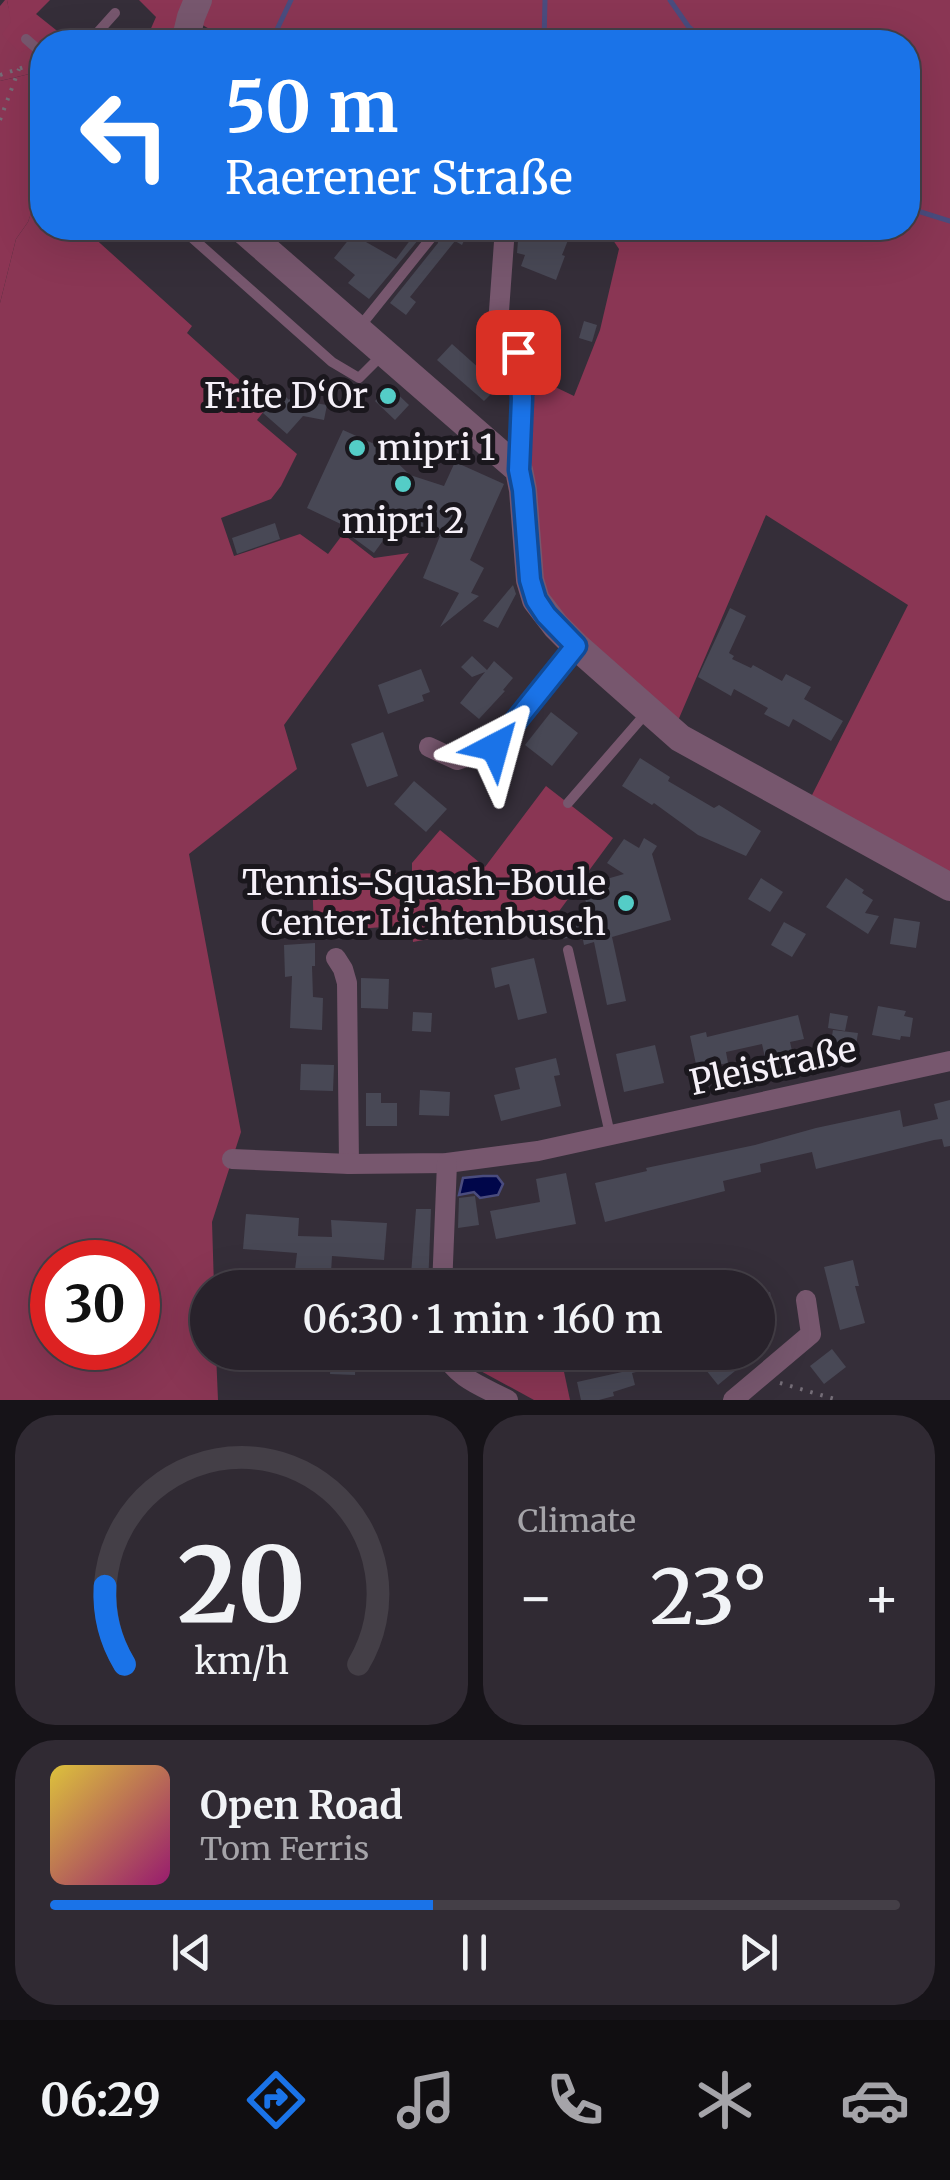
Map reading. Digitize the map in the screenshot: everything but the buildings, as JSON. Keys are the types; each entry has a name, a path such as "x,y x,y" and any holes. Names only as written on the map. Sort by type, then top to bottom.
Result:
{"street":[{"path":"187,30 198,0"},
{"path":"256,240 519,470"},
{"path":"504,240 499,311 518,352 522,398 519,470 530,580 536,600 576,646 680,738 950,887"},
{"path":"429,747 456,760 495,747 576,646"},
{"path":"336,958 347,983 349,1164"},
{"name":"Pleistraße","path":"232,1159 349,1164 447,1162 538,1151 950,1061"},
{"path":"443,1270 447,1162"},
{"path":"733,1400 811,1334 806,1300"},
{"path":"456,1370 508,1400"}],"lane":[{"path":"99,30 114,13"},
{"path":"26,39 30,44"},
{"path":"195,240 332,362 360,378 384,352"},
{"path":"357,329 428,240"},
{"path":"568,804 648,712"},
{"path":"568,950 611,1136"}],"path":[{"path":"0,76 30,63"},
{"path":"0,120 18,69"},
{"path":"762,1377 838,1400"}],"shaded area":[{"path":"7,0 19,33 30,48 30,74 0,81 0,6"},
{"path":"7,0 50,0 36,14 56,30 30,30 30,49 20,53 2,34 11,22"},
{"path":"139,0 188,0 178,30 150,30 156,17"},
{"path":"208,0 950,0 950,879 810,799 908,605 766,515 677,723 593,648 549,598 542,575 526,458 527,400 551,385 574,396 600,330 619,249 613,240 920,240 920,30 211,30 199,23"},
{"path":"30,74 30,216 16,239 0,303 0,81"},
{"path":"30,216 30,240 97,240 192,326 187,333 268,406 257,420 297,454 271,499 221,518 234,556 300,534 328,554 343,534 374,558 409,553 284,725 297,769 189,854 241,1132 212,1222 213,1270 190,1270 190,1370 217,1370 218,1400 0,1400 0,303 16,239"},
{"path":"546,786 613,838 557,914 413,942 412,925 314,932 312,874 412,873 412,863 440,830 485,867"},
{"path":"497,1176 503,1184 498,1195 459,1195 463,1178"},
{"path":"479,1370 564,1370 570,1400 534,1400"}],"waterway":[{"path":"277,30 291,0"},
{"path":"544,30 545,0"},
{"path":"670,0 692,30"},
{"path":"920,212 950,221"}],"place":[{"name":"Frite D‘Or","path":"388,396"},
{"name":"mipri 1","path":"357,448"},
{"name":"mipri 2","path":"403,484"},
{"name":"Tennis-Squash-Boule Center Lichtenbusch","path":"626,903"}],"route":[{"path":"495,747 576,646 546,615 530,580 519,470 522,398 518,352"}]}
